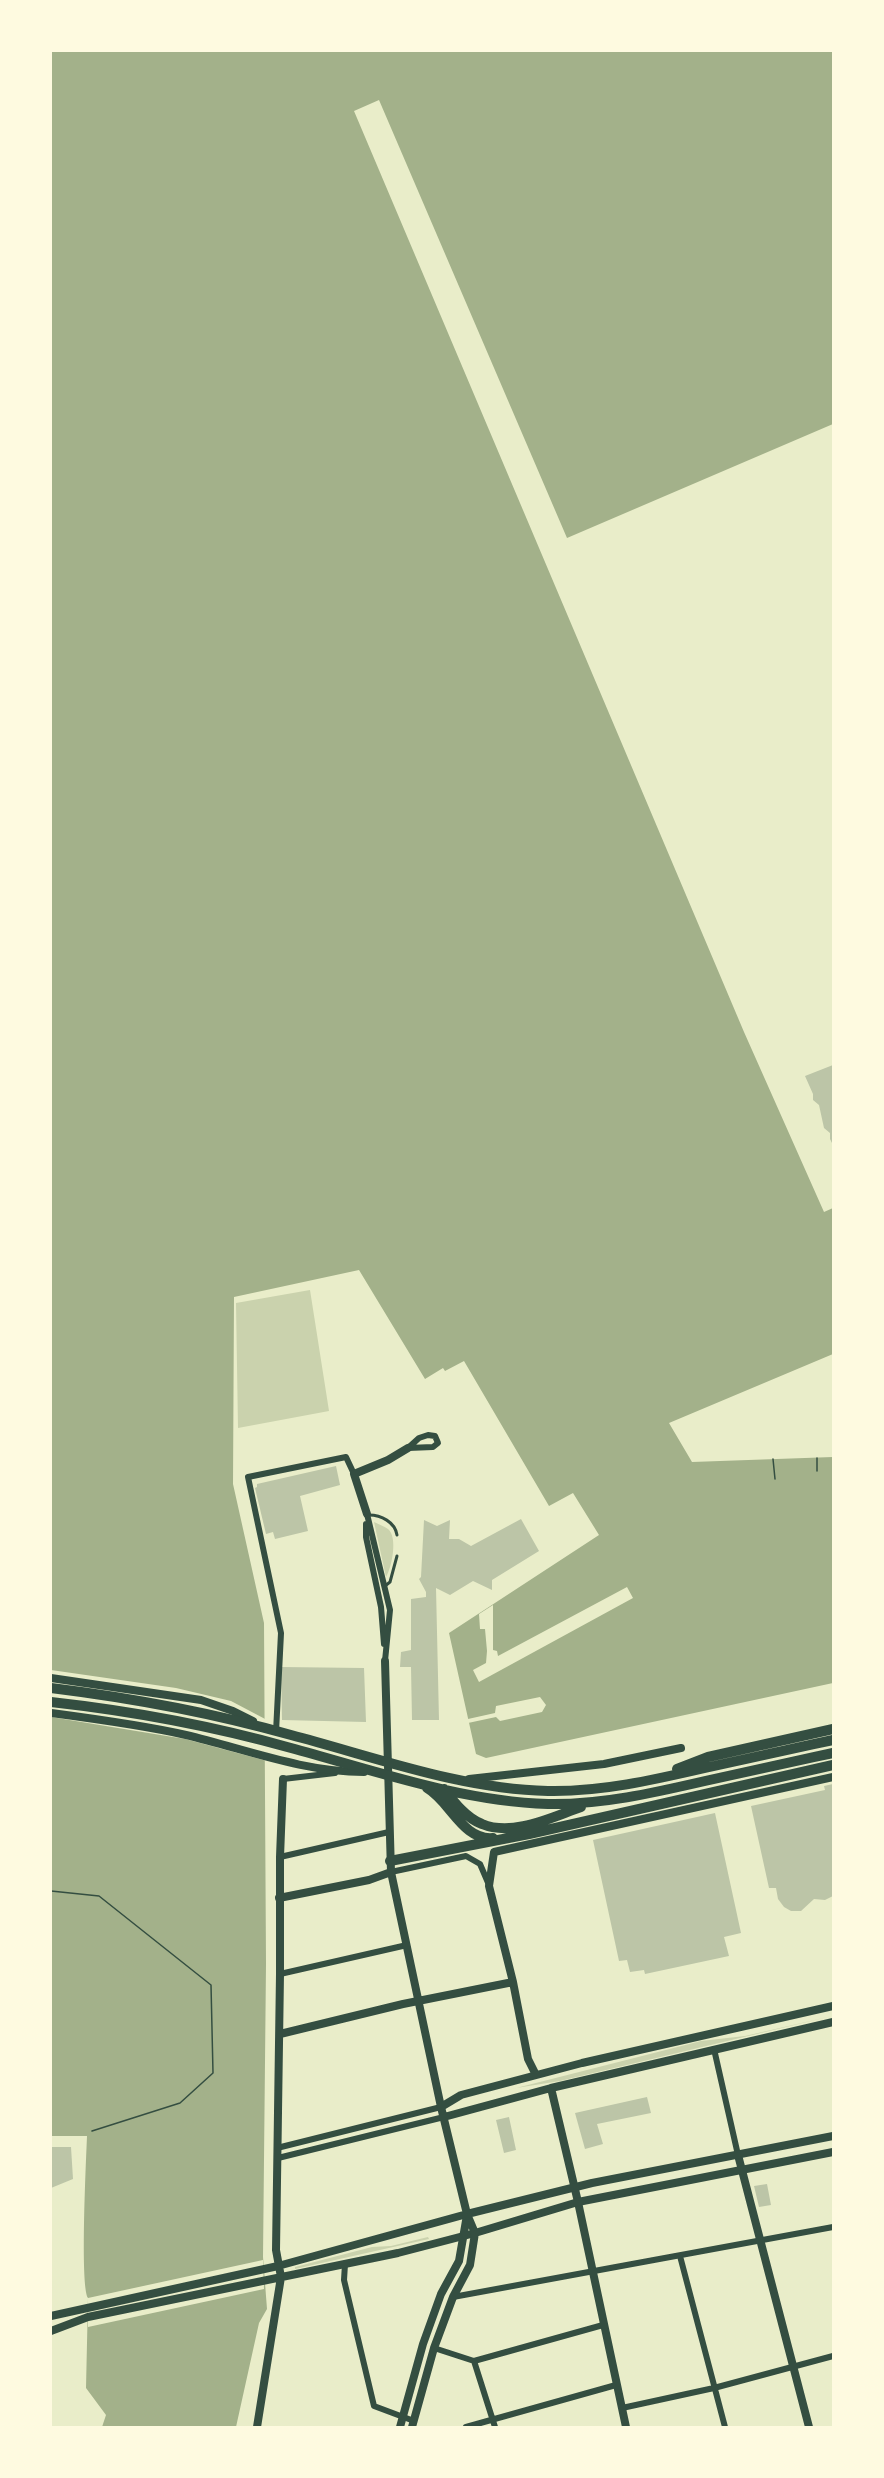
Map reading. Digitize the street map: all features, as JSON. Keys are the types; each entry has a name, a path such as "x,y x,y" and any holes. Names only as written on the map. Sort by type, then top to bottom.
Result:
{"highway":[{"path":"51,1688 151,1703 264,1727 466,1781 547,1791 619,1785 833,1740"},
{"path":"51,1702 187,1723 280,1745 413,1782 511,1802 577,1804 607,1800 668,1790 833,1753"},
{"path":"389,1768 418,1773 441,1786 459,1807 481,1824 503,1828 528,1825 638,1787 708,1756 833,1729"},
{"path":"390,1866 833,1765"},
{"path":"389,1768 437,1793 463,1825 477,1835 488,1838 529,1834"}],"main road":[{"path":"467,2214 574,2187 833,2136"},
{"path":"475,2233 578,2202 833,2152"},
{"path":"413,2424 434,2348 453,2297 470,2265 475,2233 467,2214"},
{"path":"400,2427 423,2344 441,2294 459,2261 467,2214"}],"street":[{"path":"354,1473 388,1460 408,1448"},
{"path":"276,1734 281,1633 248,1477 346,1457 354,1473 367,1514 390,1610 386,1661"},
{"path":"51,2331 88,2313 264,2270 467,2214 441,2108 390,1866 386,1661 381,1607 366,1537 367,1514"},
{"path":"51,1678 201,1700 234,1711 276,1734 347,1752 389,1768 466,1780 604,1764 681,1748"},
{"path":"51,1713 184,1735 309,1767 339,1772"},
{"path":"257,2427 281,2277 276,2250 280,2034 279,1898 283,1779 389,1768"},
{"path":"489,1886 494,1852 833,1777"},
{"path":"280,1857 389,1832"},
{"path":"279,1898 369,1881 390,1866 466,1856 480,1864 489,1886 513,1982 528,2059 536,2075"},
{"path":"280,1974 407,1946"},
{"path":"280,2034 419,2001 513,1982"},
{"path":"278,2148 441,2108 461,2096 536,2075 833,2006"},
{"path":"278,2158 551,2088 833,2022"},
{"path":"714,2049 741,2170 809,2427"},
{"path":"551,2088 626,2427"},
{"path":"453,2297 833,2229"},
{"path":"51,2316 88,2313 345,2265 475,2233"},
{"path":"680,2256 725,2427"},
{"path":"345,2265 344,2280 374,2406 413,2424"},
{"path":"434,2348 474,2361 603,2325"},
{"path":"622,2408 714,2388 833,2356"},
{"path":"474,2361 495,2427"},
{"path":"466,2427 616,2385"}],"lane":[{"path":"367,1514 376,1515 388,1521 396,1528 397,1535"},
{"path":"383,1587 390,1582 397,1556"}],"path":[{"path":"817,1471 818,1458"},
{"path":"773,1459 775,1479"},
{"path":"51,1891 99,1896 211,1985 213,2073 180,2103 92,2131"}],"shaded area":[{"path":"51,51 833,51 833,424 567,538 379,100 354,111 744,1032 824,1212 833,1208 833,1354 669,1423 692,1462 833,1457 833,1683 486,1758 476,1754 449,1633 599,1535 573,1493 549,1506 464,1361 445,1371 443,1368 425,1379 359,1270 234,1297 233,1484 264,1623 266,1964 263,2257 267,2309 259,2323 236,2427 102,2427 106,2415 86,2388 88,2298 84,2271 84,2248 87,2136 51,2136"},
{"path":"310,1290 329,1411 238,1428 236,1303"},
{"path":"374,1522 388,1529 393,1538 392,1560 386,1577"},
{"path":"832,2016 560,2081 516,2088 701,2041 745,2036"},
{"path":"428,2237 429,2239 295,2269 295,2267 372,2247 391,2246"}],"pier":[{"path":"627,1587 633,1598 479,1682 473,1670 486,1663 487,1651 485,1629 480,1629 479,1614 493,1605 493,1650 497,1651 498,1656"},
{"path":"51,1670 176,1688 231,1701 267,1720 267,1761 185,1739 51,1717"},
{"path":"540,1697 546,1705 542,1712 500,1721 496,1717 468,1723 468,1719 495,1713 496,1706"},
{"path":"263,2260 264,2289 88,2327 88,2298"}],"building":[{"path":"833,1065 833,1145 830,1133 824,1128 819,1105 813,1100 813,1094 805,1076"},
{"path":"336,1466 340,1485 300,1496 308,1531 275,1539 273,1532 266,1534 255,1488 257,1484"},
{"path":"521,1519 539,1551 492,1580 492,1590 473,1581 450,1595 436,1588 439,1720 412,1720 411,1667 400,1667 401,1652 411,1650 411,1599 426,1597 426,1592 419,1579 421,1577 424,1520 437,1526 450,1520 449,1539 459,1539 471,1546"},
{"path":"281,1667 364,1668 366,1722 282,1720"},
{"path":"833,1784 833,1896 825,1900 814,1899 801,1911 791,1911 784,1907 778,1899 776,1888 769,1888 751,1806 825,1790 824,1786"},
{"path":"715,1813 741,1933 724,1937 729,1956 645,1974 644,1970 630,1972 627,1960 619,1961 593,1840"},
{"path":"647,2097 651,2113 597,2124 603,2144 585,2149 575,2113"},
{"path":"509,2117 516,2150 504,2153 496,2120"},
{"path":"51,2147 71,2147 73,2179 51,2188"},
{"path":"767,2184 771,2205 759,2207 754,2186"}]}
